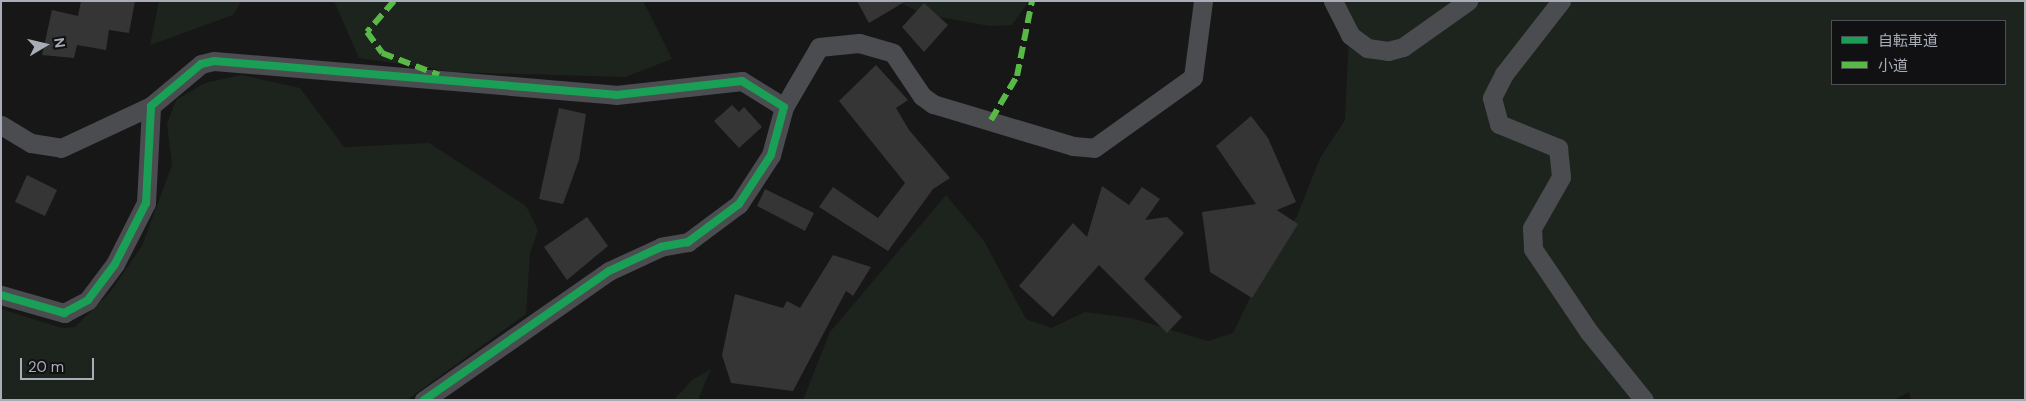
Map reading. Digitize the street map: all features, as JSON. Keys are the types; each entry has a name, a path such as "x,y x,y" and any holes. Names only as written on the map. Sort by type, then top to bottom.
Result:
{"street":[{"path":"424,400 609,271 661,246 688,242 739,204 771,155 784,107 819,47 858,42 893,53 922,96 933,104 1073,146 1094,148 1193,77 1203,1"},
{"path":"1333,1 1350,35 1366,48 1388,51 1404,47 1468,1"},
{"path":"1561,1 1504,74 1492,98 1499,124 1558,148 1561,177 1532,228 1533,250 1589,332 1644,400"},
{"path":"1,125 31,142 61,148 151,106 201,64 214,62 616,95 742,81 784,107"},
{"path":"1,295 64,313 88,300 115,264 146,203 151,106"}],"shaded area":[{"path":"159,1 242,1 233,15 150,45"},
{"path":"334,1 643,1 672,59 625,77 454,72 359,58"},
{"path":"897,1 1029,1 1012,25 990,26 923,14"},
{"path":"1325,1 2025,1 2025,400 1911,400 1909,392 1894,400 803,400 830,332 946,195 984,241 1026,319 1051,328 1085,312 1131,318 1208,341 1233,333 1261,275 1297,216 1320,158 1345,120 1350,12"},
{"path":"241,75 300,88 344,147 429,143 526,206 538,230 530,253 526,314 407,400 1,400 1,309 62,328 75,327 111,291 142,246 172,165 167,124 176,100 205,83"},
{"path":"711,369 698,400 674,400 692,380"}],"building":[{"path":"81,1 135,1 129,33 109,30 106,50 77,45 74,58 42,55 52,10 78,16"},
{"path":"857,1 906,1 869,23"},
{"path":"924,3 948,25 924,52 902,27"},
{"path":"876,65 908,100 896,108 909,130 950,178 933,189 888,251 819,207 833,187 878,218 905,183 839,101"},
{"path":"732,105 739,112 744,107 762,127 739,148 714,121"},
{"path":"559,108 586,114 579,160 563,204 539,199"},
{"path":"1251,116 1268,138 1296,202 1277,210 1298,224 1252,298 1210,272 1202,212 1256,204 1216,146"},
{"path":"27,175 57,190 45,216 15,202"},
{"path":"1102,186 1129,205 1142,187 1160,199 1145,220 1167,217 1184,233 1144,279 1182,317 1167,333 1099,265 1053,317 1019,286 1073,223 1087,237"},
{"path":"765,189 814,213 805,231 757,206"},
{"path":"587,217 608,246 567,280 544,247"},
{"path":"833,255 871,267 853,296 846,291 793,391 731,383 722,355 735,294 783,308 787,301 800,308"}],"marked path":[{"path":"394,1 367,32 382,53 439,75"},
{"path":"991,120 1017,76 1032,1"}],"cycle path":[{"path":"1,295 64,313 88,300 115,264 146,203 151,106 201,64 214,61 616,95 742,81 784,107 771,155 739,204 688,242 661,247 609,271 424,400"}]}
